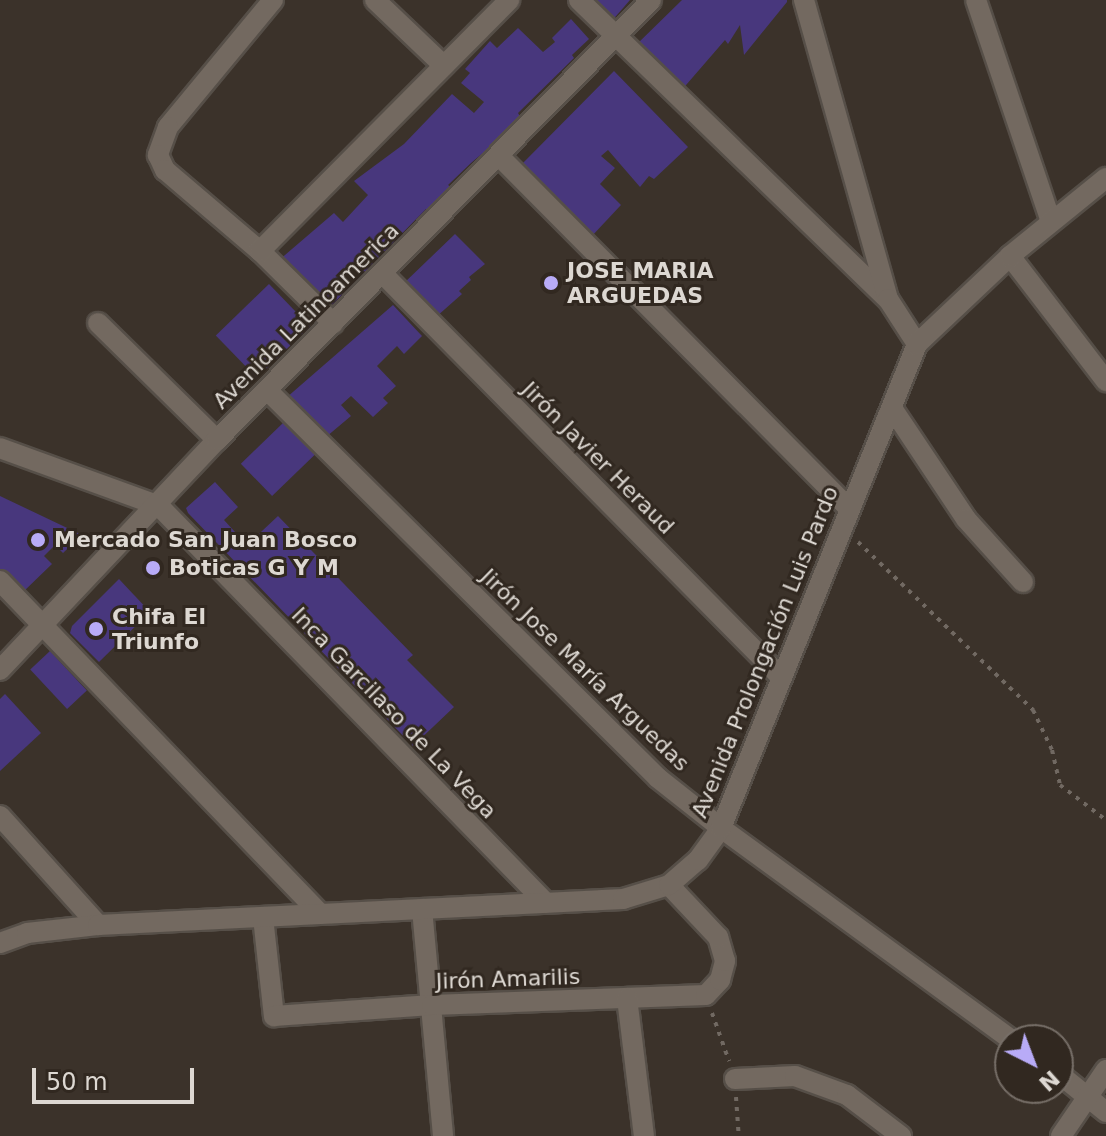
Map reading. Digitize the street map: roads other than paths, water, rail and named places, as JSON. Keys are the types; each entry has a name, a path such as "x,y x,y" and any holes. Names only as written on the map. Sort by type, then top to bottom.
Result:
{"street":[{"path":"273,0 168,127 158,155 165,170 260,251 333,323"},
{"path":"375,0 444,66"},
{"path":"260,251 509,0"},
{"path":"579,0 888,299 917,344"},
{"name":"Avenida Latinoamerica","path":"0,670 159,506 217,440 500,157 651,0"},
{"path":"804,0 888,299"},
{"path":"976,0 1051,221"},
{"path":"500,157 846,518"},
{"name":"Avenida Prolongación Luis Pardo","path":"0,943 27,933 98,925 623,899 669,885 698,860 721,828 917,344 1010,256 1106,178"},
{"path":"1010,256 1106,381"},
{"name":"Jirón Javier Heraud","path":"382,273 781,677"},
{"path":"98,323 217,440"},
{"name":"Jirón Jose María Arguedas","path":"267,390 658,778 721,828 994,1027"},
{"path":"892,408 966,519 1023,582"},
{"name":"Inca Garcilaso de La Vega","path":"0,448 159,506 546,903"},
{"path":"0,581 320,914"},
{"path":"0,816 98,925"},
{"name":"Jirón Amarilis","path":"263,917 274,1016 432,1005 706,995 720,980 725,961 718,937 669,885"},
{"path":"422,909 443,1136"},
{"path":"627,998 644,1136"},
{"path":"1061,1136 1106,1070"},
{"path":"735,1079 795,1076 847,1095 901,1136"},
{"path":"1074,1085 1106,1112"}],"place":[{"name":"JOSE MARIA ARGUEDAS","path":"551,283"},
{"name":"Mercado San Juan Bosco","path":"38,540"},
{"name":"Boticas G Y M","path":"153,568"},
{"name":"Chifa El Triunfo","path":"96,629"}]}
